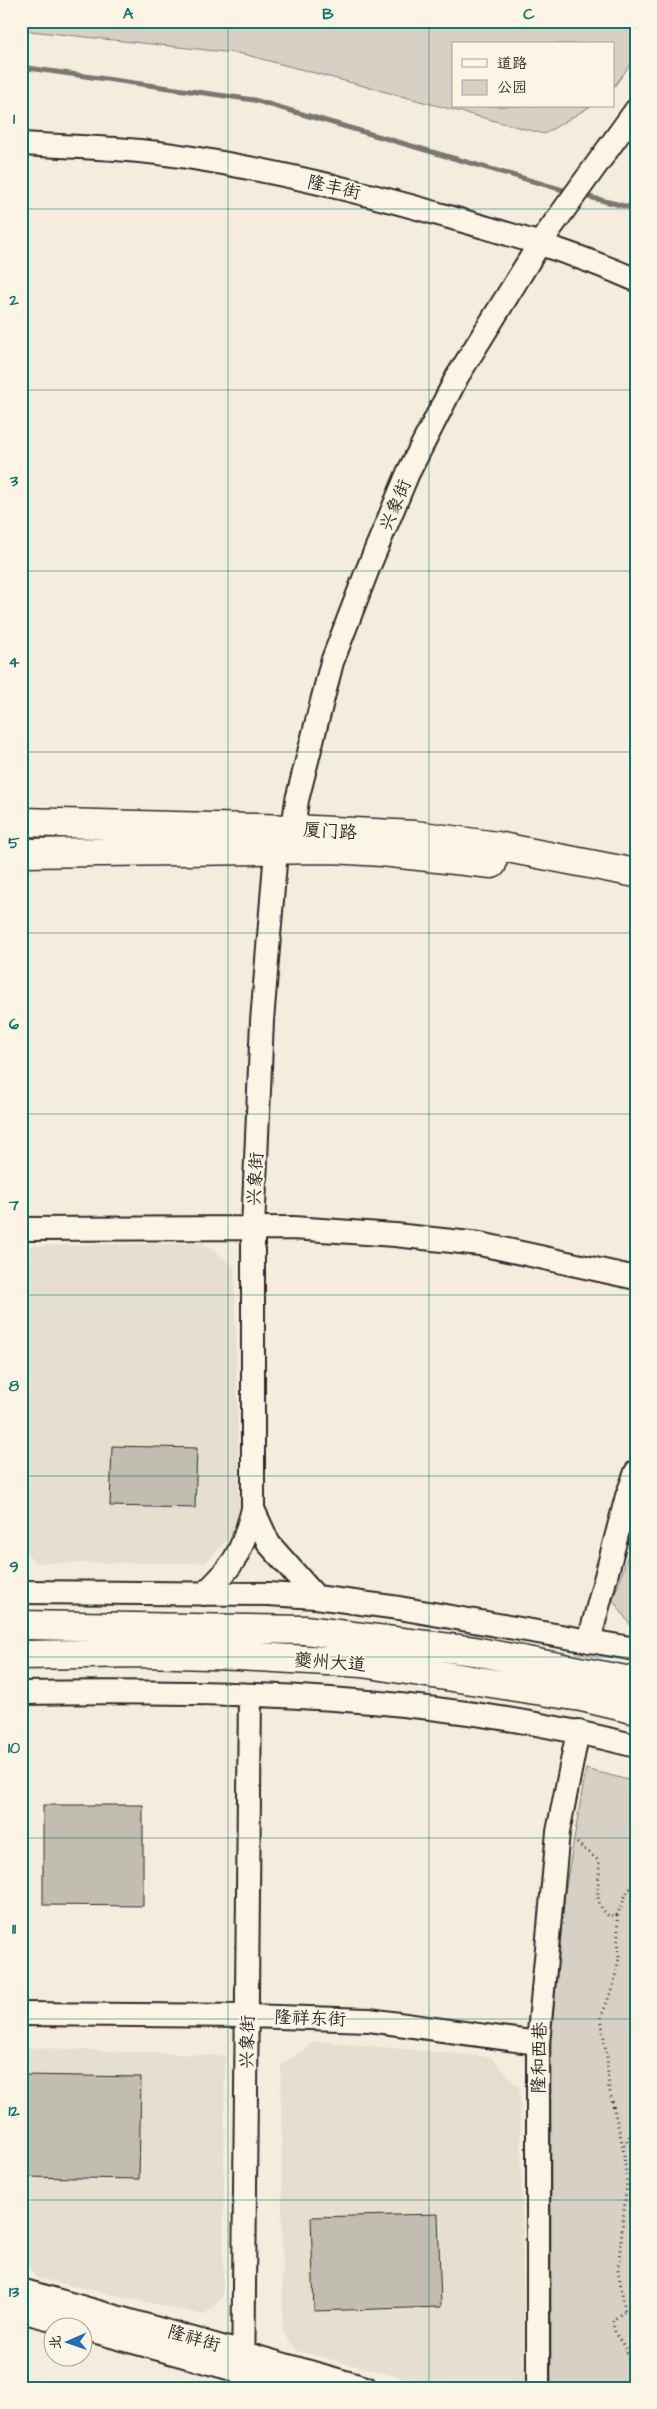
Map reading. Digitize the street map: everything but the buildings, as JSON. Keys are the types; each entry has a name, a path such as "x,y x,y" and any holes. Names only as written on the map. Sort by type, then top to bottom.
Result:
{"main road":[{"name":"厦门路","path":"21,822 293,828 415,835 498,846 636,873"},
{"name":"厦门路","path":"21,852 332,850 437,858 529,868 636,890"},
{"name":"夔州大道","path":"21,1625 305,1630 474,1651 636,1682"},
{"name":"夔州大道","path":"21,1655 146,1653 362,1663 582,1697 636,1710"}],"street":[{"name":"兴象街","path":"293,828 297,800 332,662 367,570 408,473 456,377 540,243 633,114"},
{"name":"隆丰街","path":"21,144 101,148 205,160 341,187 540,243 589,259 636,280"},
{"name":"兴象街","path":"204,1594 227,1572 240,1552 253,1509 253,1229 262,1021 276,851"},
{"path":"21,1229 293,1228 480,1244 636,1278"},
{"path":"588,1641 627,1496 636,1472"},
{"name":"兴象街","path":"253,1509 270,1544 316,1597"},
{"path":"21,1592 268,1594 316,1597 399,1608 636,1649"},
{"path":"21,1693 124,1692 250,1695 433,1707 578,1731 636,1746"},
{"name":"兴象街","path":"243,2370 250,1695"},
{"name":"隆和西巷","path":"538,2388 538,2042 558,1832 578,1731"},
{"name":"隆祥东街","path":"21,2014 247,2016 370,2020 538,2042"},
{"name":"隆祥街","path":"21,2290 243,2370 301,2388"},
{"path":"21,2311 42,2317"},
{"name":"隆祥街","path":"92,2331 243,2370 366,2388"}],"path":[{"path":"570,1837 599,1861 600,1878 596,1899 602,1910 610,1917 617,1915"},
{"path":"625,2311 618,2269 627,2182 623,2147 609,2088 601,2017 612,1987 619,1958 617,1915 628,1890 636,1885"},
{"path":"623,2147 632,2132 632,2103 636,2090"},
{"path":"625,2311 636,2317"},
{"path":"625,2311 613,2320 614,2332 627,2350 632,2379 631,2388"}],"shaded area":[{"path":"203,1243 234,1266 240,1525 206,1563 36,1563 21,1548 21,1246"},
{"path":"315,2041 491,2057 520,2089 525,2381 517,2388 444,2388 297,2351 283,2333 281,2065"},
{"path":"21,2047 225,2056 223,2297 204,2315 37,2278 21,2260"}],"green space":[{"path":"21,21 636,21 636,57 614,87 614,42 452,42 452,108 588,108 544,134 243,54 21,30"},
{"path":"636,1531 636,1633 613,1600"},
{"path":"586,1769 636,1782 636,2388 551,2388 551,2039 565,1892"}],"waterway":[{"path":"21,67 254,100 570,192"},
{"path":"581,195 636,209"}]}
